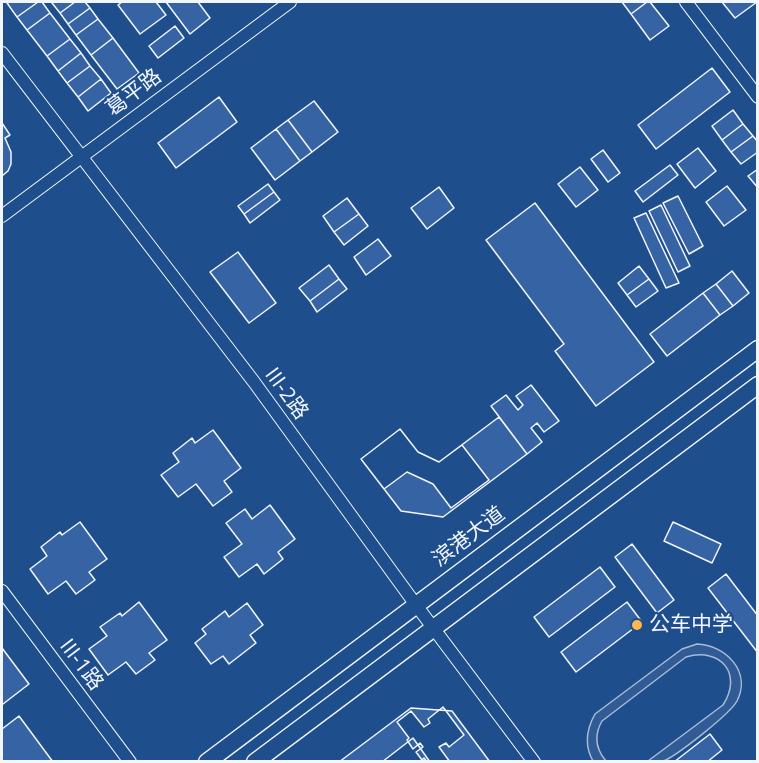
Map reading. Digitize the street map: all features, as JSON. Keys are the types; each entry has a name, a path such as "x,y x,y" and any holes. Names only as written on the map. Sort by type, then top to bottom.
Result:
{"main road":[{"name":"滨港大道","path":"207,762 758,349"},
{"path":"255,762 758,385"}],"street":[{"name":"葛平路","path":"2,216 290,2"},
{"path":"686,2 758,97"},
{"name":"III-2路","path":"2,53 254,382 416,605 534,762"},
{"name":"III-1路","path":"2,591 130,762"}],"shaded area":[{"path":"697,644 717,649 733,662 738,670 741,690 733,707 673,756 662,762 648,761 723,705 729,694 731,683 725,666 709,656 686,657 602,721 597,741 606,761 593,761 588,749 587,738 595,714 682,649"}],"building":[{"path":"38,2 17,17 7,3"},
{"path":"38,2 42,2 50,13 27,30 17,17"},
{"path":"75,2 60,13 52,3"},
{"path":"75,2 85,2 90,8 68,24 60,13"},
{"path":"122,2 156,2 166,15 140,34 118,5"},
{"path":"166,2 198,2 210,18 190,34"},
{"path":"622,2 647,2 631,14"},
{"path":"650,2 669,26 650,40 631,14"},
{"path":"722,2 757,2 735,18"},
{"path":"90,8 98,19 76,35 68,24"},
{"path":"50,13 70,39 47,56 27,30"},
{"path":"98,19 113,38 91,55 76,35"},
{"path":"175,26 184,38 158,58 149,46"},
{"path":"113,38 139,73 117,89 91,55"},
{"path":"70,39 81,53 58,71 47,56"},
{"path":"81,53 90,66 67,83 58,71"},
{"path":"90,66 101,79 78,97 67,83"},
{"path":"712,68 730,92 656,149 638,125"},
{"path":"101,79 111,93 88,111 78,97"},
{"path":"219,97 237,122 176,168 158,143"},
{"path":"314,101 338,132 312,152 288,120"},
{"path":"733,110 743,124 722,140 712,126"},
{"path":"288,120 312,152 300,161 276,129"},
{"path":"2,123 10,135 5,138 11,152 11,164 2,176"},
{"path":"743,124 753,136 731,152 722,140"},
{"path":"276,129 300,161 275,180 251,148"},
{"path":"753,136 758,142 758,152 741,164 731,152"},
{"path":"698,148 716,171 695,188 677,164"},
{"path":"603,150 620,173 608,182 591,159"},
{"path":"670,165 678,175 643,202 635,191"},
{"path":"580,167 598,190 576,207 558,184"},
{"path":"758,169 758,188 748,176"},
{"path":"268,184 274,192 244,214 238,206"},
{"path":"727,186 746,210 724,226 706,202"},
{"path":"439,187 454,208 427,229 411,208"},
{"path":"274,192 280,200 250,223 244,214"},
{"path":"678,196 703,246 689,254 663,203"},
{"path":"347,198 359,214 334,232 323,216"},
{"path":"535,203 654,362 596,406 555,351 564,344 486,240"},
{"path":"661,205 690,266 678,272 649,211"},
{"path":"646,213 679,283 666,288 634,218"},
{"path":"359,214 368,226 344,245 334,232"},
{"path":"378,239 391,256 366,275 354,257"},
{"path":"238,252 276,303 249,323 210,272"},
{"path":"329,265 339,279 310,301 299,288"},
{"path":"639,266 649,279 627,295 618,283"},
{"path":"732,271 749,293 733,306 716,284"},
{"path":"339,279 347,289 317,312 310,301"},
{"path":"649,279 658,291 636,307 627,295"},
{"path":"716,284 733,306 720,315 703,293"},
{"path":"703,293 720,315 667,356 650,334"},
{"path":"531,385 559,421 544,432 537,423 531,428 542,442 527,454 491,406 506,395 518,410 523,405 516,396"},
{"path":"499,417 527,454 443,517 401,511 361,459 400,429 418,452 439,462"},
{"path":"400,429 418,452 439,462 462,445 489,480 451,508 433,484 407,472 384,489 361,459"},
{"path":"213,430 241,468 224,481 232,492 213,506 196,484 178,497 161,475 179,462 173,453 192,438 195,443"},
{"path":"270,505 295,539 278,552 283,559 264,574 257,564 239,577 224,557 242,544 226,523 245,509 252,519"},
{"path":"80,522 107,559 89,572 95,580 76,594 66,581 48,594 30,569 47,556 41,547 60,532 62,535"},
{"path":"673,522 721,544 712,563 664,541"},
{"path":"632,544 674,600 657,613 615,557"},
{"path":"600,567 615,587 549,637 534,617"},
{"path":"726,574 758,616 758,653 708,588"},
{"path":"139,602 167,640 149,653 155,660 136,674 126,662 108,675 89,649 107,636 100,627 120,613 122,616"},
{"path":"627,602 642,622 576,672 561,652"},
{"path":"247,603 263,625 250,635 256,643 229,664 223,656 211,664 195,643 206,634 202,629 225,611 229,617"},
{"path":"2,648 29,684 3,704 2,703"},
{"path":"443,707 464,735 449,747 446,743 439,747 450,762 427,762 424,758 422,760 416,752 423,747 420,743 413,749 407,740 409,738 397,722 411,711 424,727 430,723 428,719"},
{"path":"411,708 452,711 490,762 430,762 413,738 382,762 339,762"},
{"path":"19,716 53,762 2,762 2,729"},
{"path":"710,734 722,750 707,762 674,762"}],"place":[{"name":"公车中学","path":"637,625"}]}
